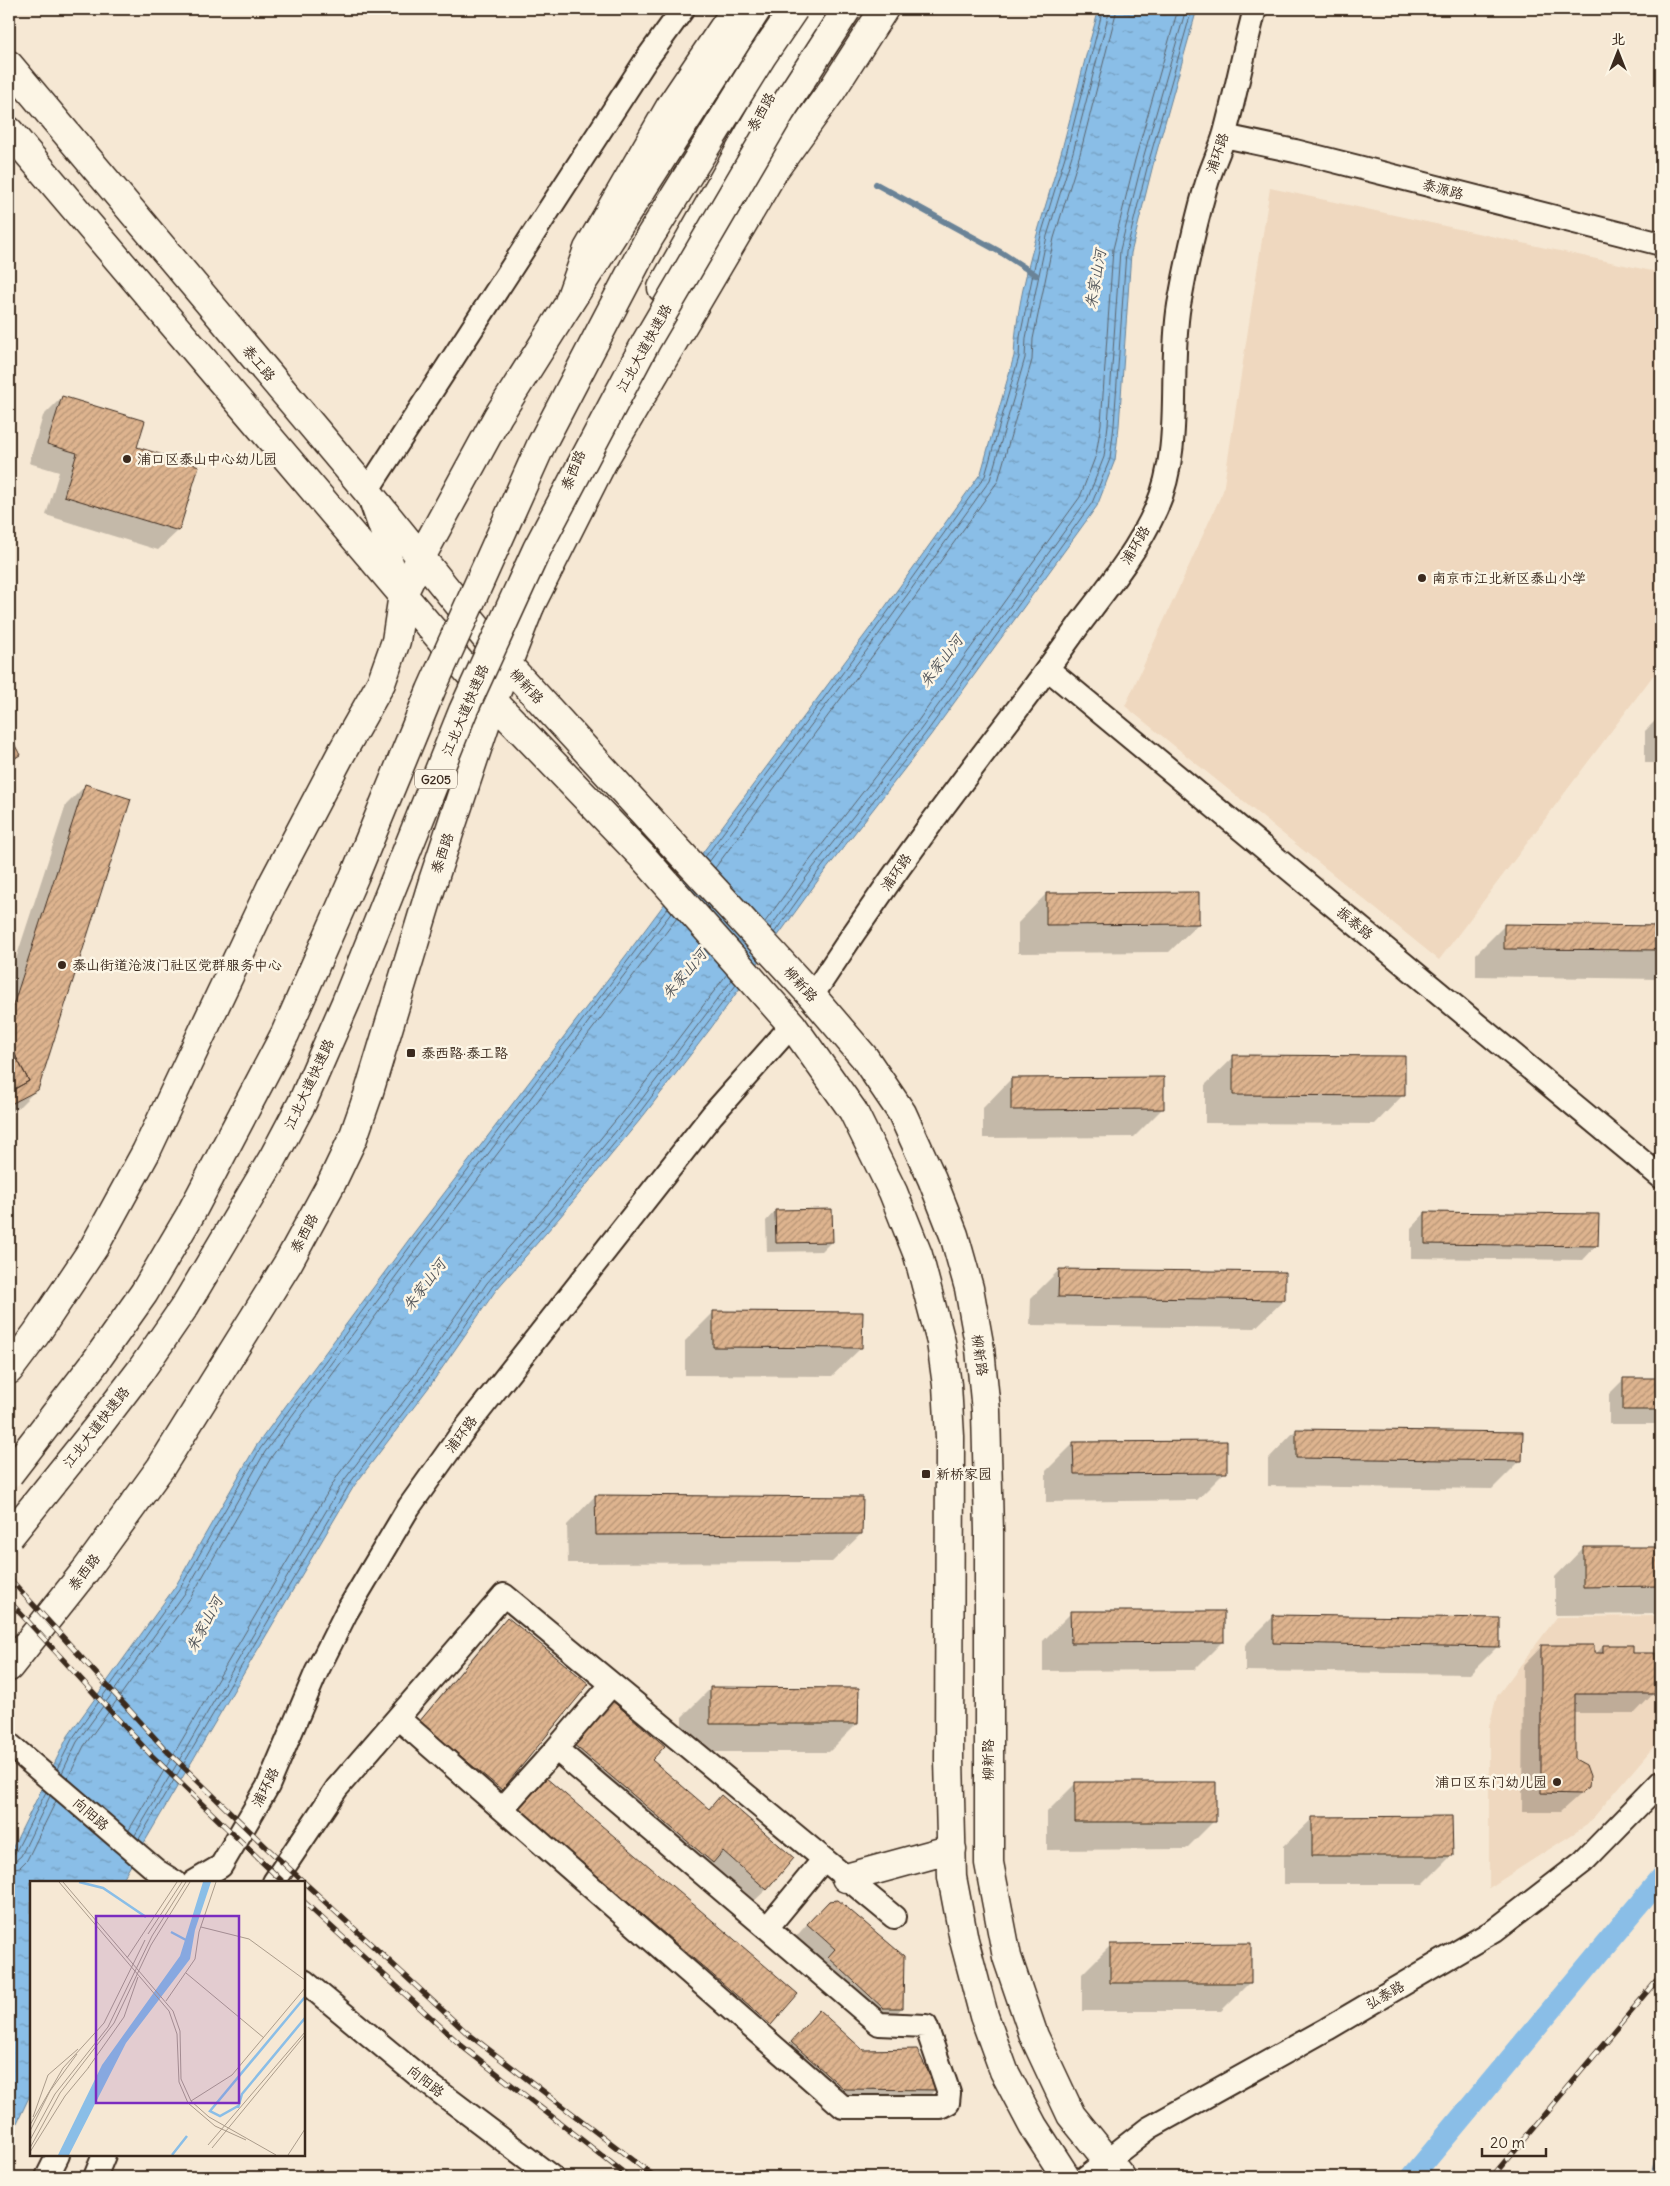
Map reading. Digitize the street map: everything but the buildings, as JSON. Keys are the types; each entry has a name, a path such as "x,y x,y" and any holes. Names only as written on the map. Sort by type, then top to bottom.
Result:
{"main road":[{"path":"568,305 588,249 670,107 736,9"},
{"path":"9,1370 36,1334 94,1247 146,1152 272,884 381,683 396,641 403,594 498,416 757,9"},
{"name":"G205","path":"9,1474 93,1366 144,1293 190,1215 285,1034 355,874 431,690 541,445 649,238 762,56 794,9"},
{"name":"泰西路","path":"9,1667 86,1570 162,1467 288,1263 332,1182 353,1138 368,1095 433,881 493,701 530,606 555,515 609,382 796,50 824,9"},
{"name":"江北大道快速路","path":"9,1537 141,1370 195,1290 272,1158 302,1103 343,1010 463,711 536,549 646,342 781,112 847,9"},
{"path":"530,606 602,463 775,169 832,90 884,9"},
{"name":"泰工路","path":"9,66 367,491 420,559 507,664"},
{"path":"9,131 493,701 642,856 792,1025 852,1111 893,1192 918,1255 941,1342 947,1385 950,1437 949,1759 952,1877 964,1940 984,2016 1004,2071 1033,2126 1066,2177"},
{"name":"柳新路","path":"507,664 682,852 812,996 864,1057 902,1112 932,1179 954,1235 969,1288 980,1350 986,1411 989,1532 989,1863 1008,1958 1034,2036 1071,2115 1104,2172"},
{"path":"846,1878 952,1849"}],"street":[{"path":"403,594 367,491 646,60 683,9"},
{"name":"浦环路","path":"812,996 854,931 912,848 1049,670 1137,546 1157,508 1167,474 1172,442 1173,383 1179,308 1207,184 1224,136 1255,9"},
{"name":"泰源路","path":"1224,136 1295,151 1661,244"},
{"name":"振泰路","path":"1049,670 1661,1177"},
{"name":"浦环路","path":"196,1881 221,1866 268,1786 316,1673 346,1614 409,1507 461,1434 712,1115 792,1025"},
{"path":"275,1881 337,1788 504,1595 894,1917"},
{"path":"502,1809 612,1684"},
{"path":"398,1718 842,2106 940,2107 948,2103 949,2093 926,2026 880,2024 556,1749"},
{"name":"向阳路","path":"9,1744 166,1877"},
{"name":"弘泰路","path":"1104,2172 1149,2128 1326,2029 1495,1930 1583,1862 1661,1782"},
{"path":"766,1928 824,1859"},
{"name":"向阳路","path":"305,1982 421,2078 552,2177"},
{"path":"47,2177 58,2156"},
{"path":"95,2177 104,2156"}],"shaded area":[{"name":"南京市江北新区泰山小学","path":"1270,188 1661,273 1661,665 1439,960 1125,706 1223,491"},
{"name":"浦口区东门幼儿园","path":"1661,1616 1661,1738 1587,1825 1489,1888 1489,1726 1497,1696 1557,1617"}],"water":[{"name":"朱家山河","path":"1099,9 1197,9 1153,165 1131,253 1115,460 1097,506 930,736 822,875 711,1028 644,1115 560,1217 496,1290 429,1387 354,1486 122,1881 30,1881 30,2095 9,2140 9,1855 68,1736 175,1587 256,1446 413,1234 627,954 870,628 981,473 1014,356 1020,303 1032,251 1062,149"}],"waterway":[{"path":"876,184 1002,253 1036,275"},
{"path":"1412,2177 1661,1878"},
{"path":"1654,2177 1661,2144"}],"railway":[{"path":"9,1578 164,1748 303,1881"},
{"path":"9,1601 151,1755 282,1881"},
{"path":"305,1883 467,2033 655,2177"},
{"path":"305,1903 463,2047 629,2177"},
{"path":"1492,2177 1661,1976"}],"place":[{"name":"浦口区泰山中心幼儿园","path":"127,459"},
{"name":"南京市江北新区泰山小学","path":"1422,578"},
{"name":"泰山街道沧波门社区党群服务中心","path":"62,965"},
{"name":"泰西路·泰工路","path":"411,1053"},
{"name":"新桥家园","path":"926,1474"},
{"name":"浦口区东门幼儿园","path":"1557,1782"}]}
